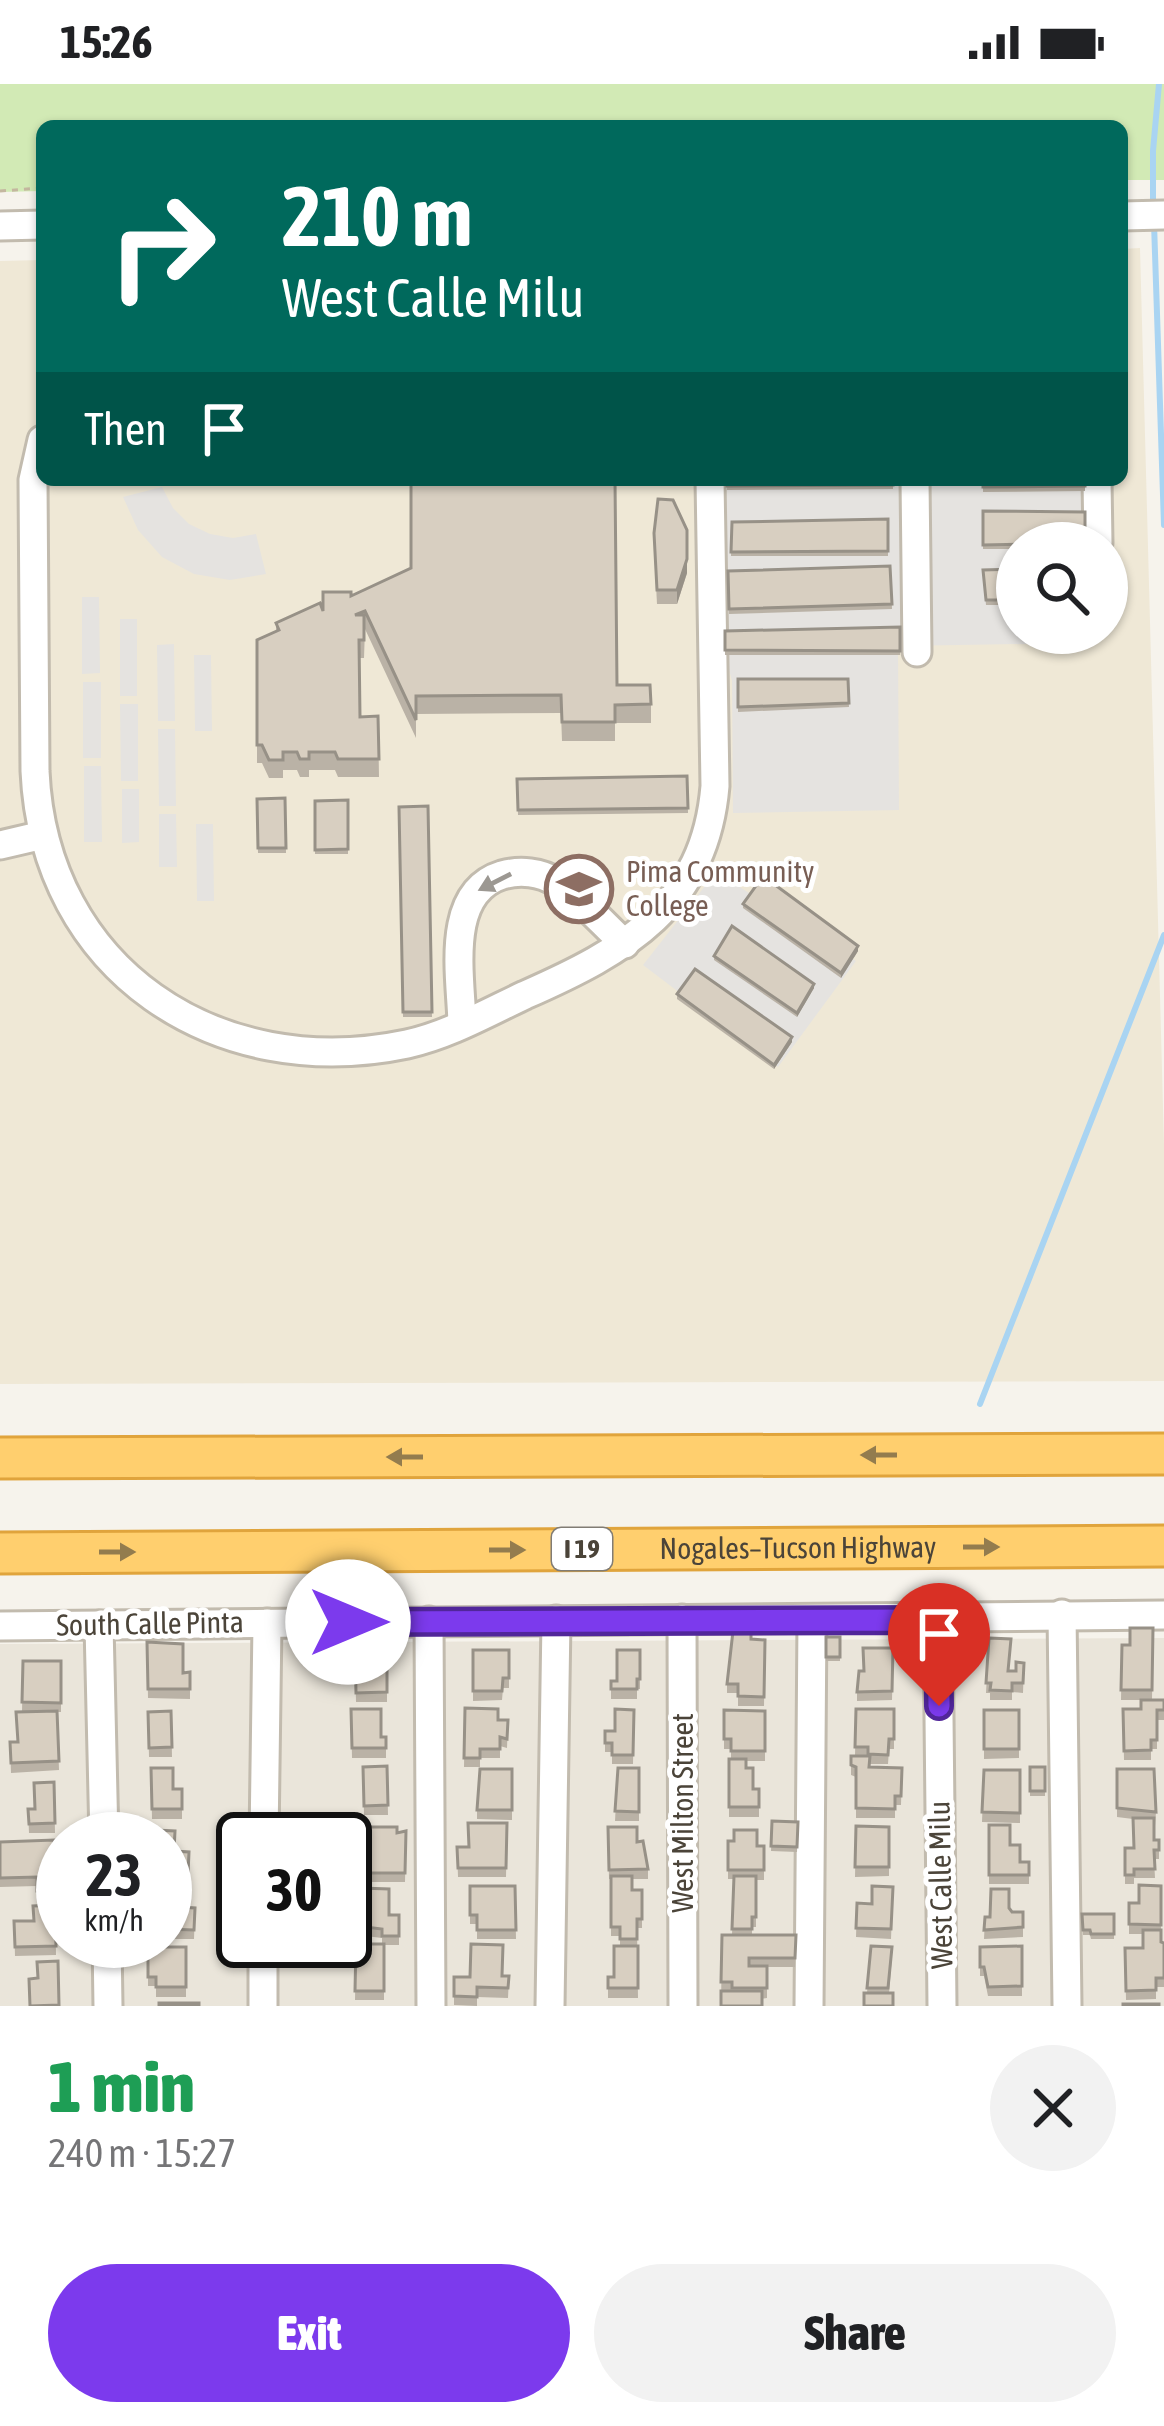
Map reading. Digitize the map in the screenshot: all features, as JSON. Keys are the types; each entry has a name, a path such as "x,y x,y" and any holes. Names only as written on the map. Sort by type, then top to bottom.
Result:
{"highway":[{"path":"0,1458 1164,1454"},
{"name":"Nogales–Tucson Highway","path":"0,1553 1164,1546"}],"street":[{"path":"1128,216 1164,215"},
{"path":"0,226 36,225"},
{"path":"36,467 35,771 43,835 63,891 95,944 146,994 190,1021 263,1044 318,1049 405,1044 462,1024 587,968 626,944 678,894 711,819 717,749 710,486"},
{"path":"915,486 916,652"},
{"path":"1097,486 1098,522"},
{"path":"0,845 43,835"},
{"path":"462,1024 460,934 464,915 482,886 495,877 511,873 545,876 626,944"},
{"name":"South Calle Pinta","path":"0,1626 1164,1615"},
{"path":"1062,1616 1066,2006"},
{"name":"West Milton Street","path":"682,1619 683,2006"},
{"path":"808,2006 812,1619"},
{"path":"550,2006 556,1620"},
{"name":"West Calle Milu","path":"938,1620 942,2006"},
{"path":"429,1622 430,2006"},
{"path":"264,1812 267,1623"},
{"path":"98,1624 103,1812"},
{"path":"107,1968 108,2006"},
{"path":"262,2006 263,1968"}],"path":[{"path":"0,191 36,188"}],"shaded area":[{"name":"Pima Community College","path":"1140,248 1164,1145 1164,1381 0,1384 0,261 36,260 36,486 1128,486 1128,249"},
{"path":"723,486 1085,486 1085,522 996,522 996,644 898,646 899,810 733,813 732,681 725,655"},
{"path":"162,487 189,524 233,538 256,534 266,574 230,580 194,574 162,557 138,530 123,497"},
{"path":"82,597 99,597 100,673 82,674"},
{"path":"120,619 137,619 137,696 120,696"},
{"path":"174,644 175,721 158,721 157,645"},
{"path":"194,655 211,655 212,731 195,731"},
{"path":"83,682 101,682 101,758 83,758"},
{"path":"120,704 138,704 138,781 121,781"},
{"path":"158,729 175,729 176,806 159,806"},
{"path":"84,766 101,766 102,842 84,842"},
{"path":"122,789 139,789 139,842 122,843"},
{"path":"159,814 176,814 177,867 159,867"},
{"path":"196,824 213,824 214,901 197,901"},
{"path":"716,872 856,961 778,1067 643,965"},
{"path":"1164,1638 1164,2006 0,2006 0,1644"}],"green space":[{"path":"0,84 1164,84 1164,180 1128,180 1128,120 36,120 36,191 0,192"}],"building":[{"path":"411,486 615,486 617,685 650,685 651,704 615,705 615,722 562,722 561,695 416,696 416,720 365,611 355,615 364,615 364,640 359,640 360,717 378,716 379,759 338,759 335,752 309,752 309,759 300,759 297,752 283,752 283,760 269,760 262,745 257,745 257,640 279,630 276,623 320,603 323,611 323,592 351,592 351,596 411,568"},
{"path":"658,499 673,500 687,530 687,559 677,590 657,590 654,533"},
{"path":"983,511 1085,512 1085,522 996,522 996,545 983,545"},
{"path":"888,519 888,551 731,552 732,522"},
{"path":"890,566 892,604 729,609 728,571"},
{"path":"983,570 996,570 996,600 986,600"},
{"path":"900,627 900,651 725,650 725,631"},
{"path":"738,679 848,679 849,703 738,707"},
{"path":"687,776 688,808 518,810 517,779"},
{"path":"285,798 286,848 258,848 257,799"},
{"path":"348,800 348,849 315,850 315,801"},
{"path":"428,806 432,1012 403,1012 399,807"},
{"path":"763,876 858,946 841,973 743,904"},
{"path":"732,926 814,984 797,1013 714,956"},
{"path":"695,969 792,1037 774,1065 677,994"},
{"path":"1130,1628 1153,1628 1152,1690 1121,1690 1122,1645 1130,1645"},
{"path":"733,1631 751,1631 751,1639 765,1640 764,1697 738,1696 738,1684 727,1684"},
{"path":"826,1637 840,1637 840,1657 826,1657"},
{"path":"989,1638 1011,1639 1008,1671 1016,1671 1016,1662 1024,1663 1023,1683 1012,1683 1012,1691 990,1690 991,1683 986,1683"},
{"path":"147,1642 183,1644 183,1673 190,1672 190,1689 148,1689"},
{"path":"863,1648 893,1648 892,1691 857,1692 859,1671 864,1671"},
{"path":"355,1649 387,1649 387,1692 356,1693"},
{"path":"473,1650 509,1650 509,1678 503,1678 502,1691 473,1691"},
{"path":"617,1650 640,1650 637,1689 611,1689 611,1681 617,1681"},
{"path":"23,1661 61,1661 61,1703 22,1702"},
{"path":"1141,1700 1164,1700 1164,1710 1157,1710 1157,1740 1151,1740 1151,1750 1124,1751 1123,1709 1141,1709"},
{"path":"465,1708 498,1709 498,1720 508,1720 507,1739 500,1737 500,1749 480,1749 480,1758 464,1758"},
{"path":"351,1709 381,1709 386,1748 352,1748"},
{"path":"615,1709 634,1710 633,1755 612,1755 612,1743 605,1743 605,1731 615,1731"},
{"path":"856,1709 894,1709 894,1739 889,1739 888,1755 868,1754 868,1747 855,1747"},
{"path":"724,1710 765,1711 765,1751 731,1751 731,1739 724,1739"},
{"path":"984,1710 1019,1710 1019,1749 984,1749"},
{"path":"57,1711 59,1761 11,1763 10,1742 18,1742 16,1712"},
{"path":"171,1711 172,1747 149,1748 148,1712"},
{"path":"851,1756 870,1756 869,1767 902,1768 901,1796 895,1796 895,1809 856,1808 856,1767 851,1765"},
{"path":"729,1759 746,1759 746,1768 753,1768 759,1807 729,1807"},
{"path":"387,1766 388,1805 364,1806 363,1767"},
{"path":"1030,1767 1045,1767 1045,1791 1030,1791"},
{"path":"151,1768 173,1768 173,1789 182,1789 182,1809 152,1809"},
{"path":"618,1768 639,1768 639,1812 615,1811"},
{"path":"480,1769 512,1769 512,1810 477,1810"},
{"path":"1117,1769 1154,1769 1156,1812 1117,1808"},
{"path":"984,1770 1020,1770 1020,1813 982,1812"},
{"path":"54,1782 55,1812 36,1812 36,1824 29,1824 28,1809 35,1809 34,1783"},
{"path":"1133,1818 1154,1818 1159,1850 1154,1850 1155,1869 1134,1869 1134,1875 1125,1875 1125,1848 1134,1848"},
{"path":"772,1821 798,1822 797,1847 771,1846"},
{"path":"468,1823 507,1823 506,1868 458,1868 457,1847 469,1847"},
{"path":"989,1825 1010,1825 1010,1845 1020,1845 1020,1862 1029,1862 1029,1875 989,1875"},
{"path":"856,1826 889,1827 889,1867 855,1867"},
{"path":"372,1827 406,1831 405,1873 372,1873"},
{"path":"608,1827 637,1827 637,1842 643,1841 648,1869 609,1870"},
{"path":"734,1830 757,1830 757,1846 764,1846 764,1870 728,1870 728,1841 734,1841"},
{"path":"36,1841 36,1877 0,1878 0,1842"},
{"path":"611,1876 632,1876 632,1890 642,1890 637,1939 620,1939 620,1927 611,1927"},
{"path":"734,1876 756,1876 752,1929 732,1929"},
{"path":"1139,1885 1161,1886 1161,1925 1129,1924 1129,1903 1139,1903"},
{"path":"470,1886 515,1886 516,1930 477,1930 477,1915 470,1915"},
{"path":"872,1886 893,1887 891,1929 856,1928 857,1903 872,1904"},
{"path":"372,1888 389,1889 389,1915 399,1915 399,1936 382,1936 382,1929 372,1928"},
{"path":"991,1889 1009,1889 1009,1908 1023,1912 1023,1927 984,1930 985,1917 990,1917"},
{"path":"33,1906 36,1946 15,1947 14,1921 34,1921"},
{"path":"1082,1914 1114,1914 1114,1934 1083,1930"},
{"path":"1143,1930 1161,1930 1164,1978 1156,1978 1156,1990 1126,1991 1125,1948 1143,1948"},
{"path":"722,1935 796,1935 795,1958 749,1958 749,1966 767,1966 767,1988 732,1988 732,1982 721,1982"},
{"path":"372,1944 384,1944 384,1991 355,1991 355,1968 372,1968"},
{"path":"471,1944 503,1945 502,1976 509,1976 508,1988 477,1987 477,1997 454,1996 454,1977 470,1977"},
{"path":"614,1946 638,1946 638,1988 608,1988 608,1977 614,1977"},
{"path":"871,1946 892,1947 888,1988 867,1988"},
{"path":"1022,1946 1022,1986 988,1987 984,1967 980,1967 980,1947"},
{"path":"37,1968 58,1968 59,2005 30,2006 29,1979 38,1978"},
{"path":"148,1968 186,1968 186,1987 156,1987 156,1977 148,1977"},
{"path":"721,1991 762,1991 762,2006 721,2006"},
{"path":"864,1993 893,1993 893,2006 864,2006"},
{"path":"199,2003 199,2006 159,2006"}],"waterway":[{"path":"1153,210 1159,84"},
{"path":"1154,223 1164,525"},
{"path":"980,1404 1164,935"}],"place":[{"name":"Pima Community College","path":"579,889"}],"route":[{"path":"348,1622 938,1620 939,1706"}]}
